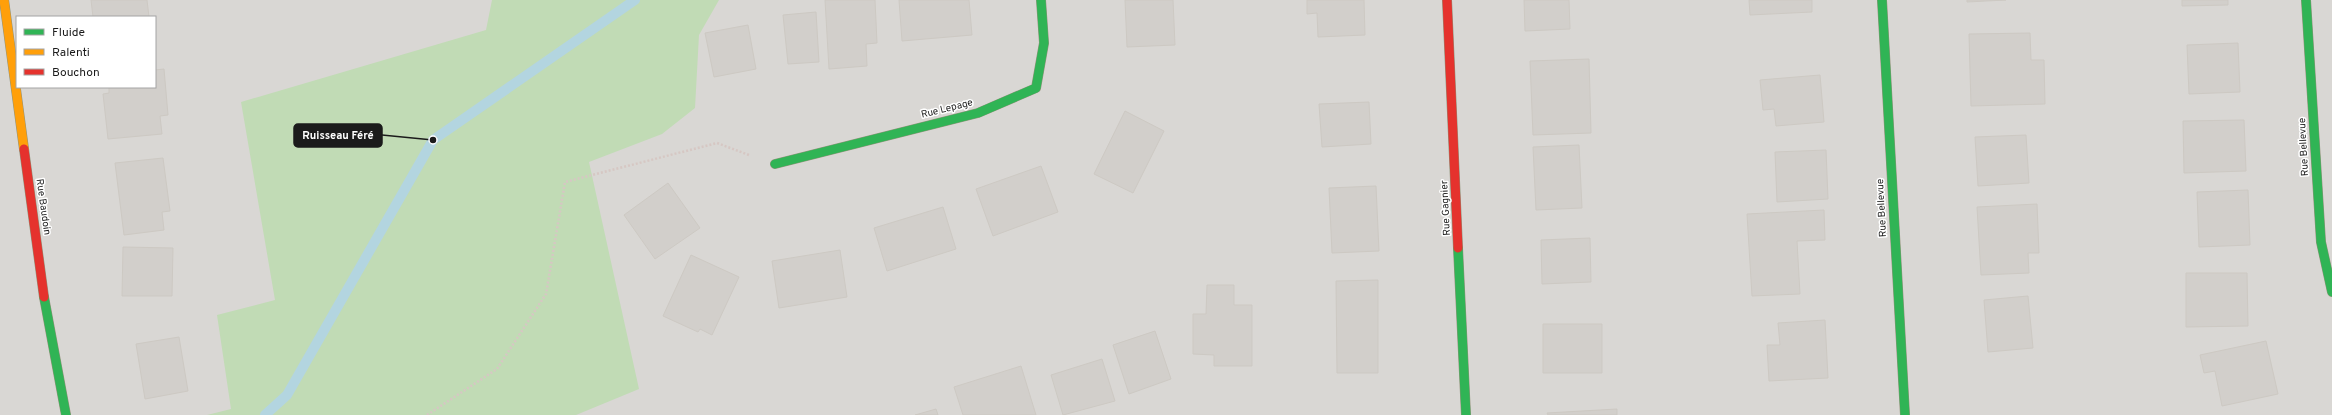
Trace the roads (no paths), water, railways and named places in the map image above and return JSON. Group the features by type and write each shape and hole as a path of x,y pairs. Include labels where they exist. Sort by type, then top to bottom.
{"street":[{"name":"Rue Baudoin","path":"4,0 43,291 66,415"},
{"name":"Rue Lepage","path":"775,164 978,113 1036,88 1044,43 1041,0"},
{"name":"Rue Gagnier","path":"1447,0 1466,415"},
{"name":"Rue Bellevue","path":"1882,0 1905,415"},
{"name":"Rue Bellevue","path":"2306,0 2321,242 2332,292"}],"waterway":[{"path":"265,415 287,395 433,140 635,0"}],"place":[{"name":"Ruisseau Féré","path":"433,140"}]}
